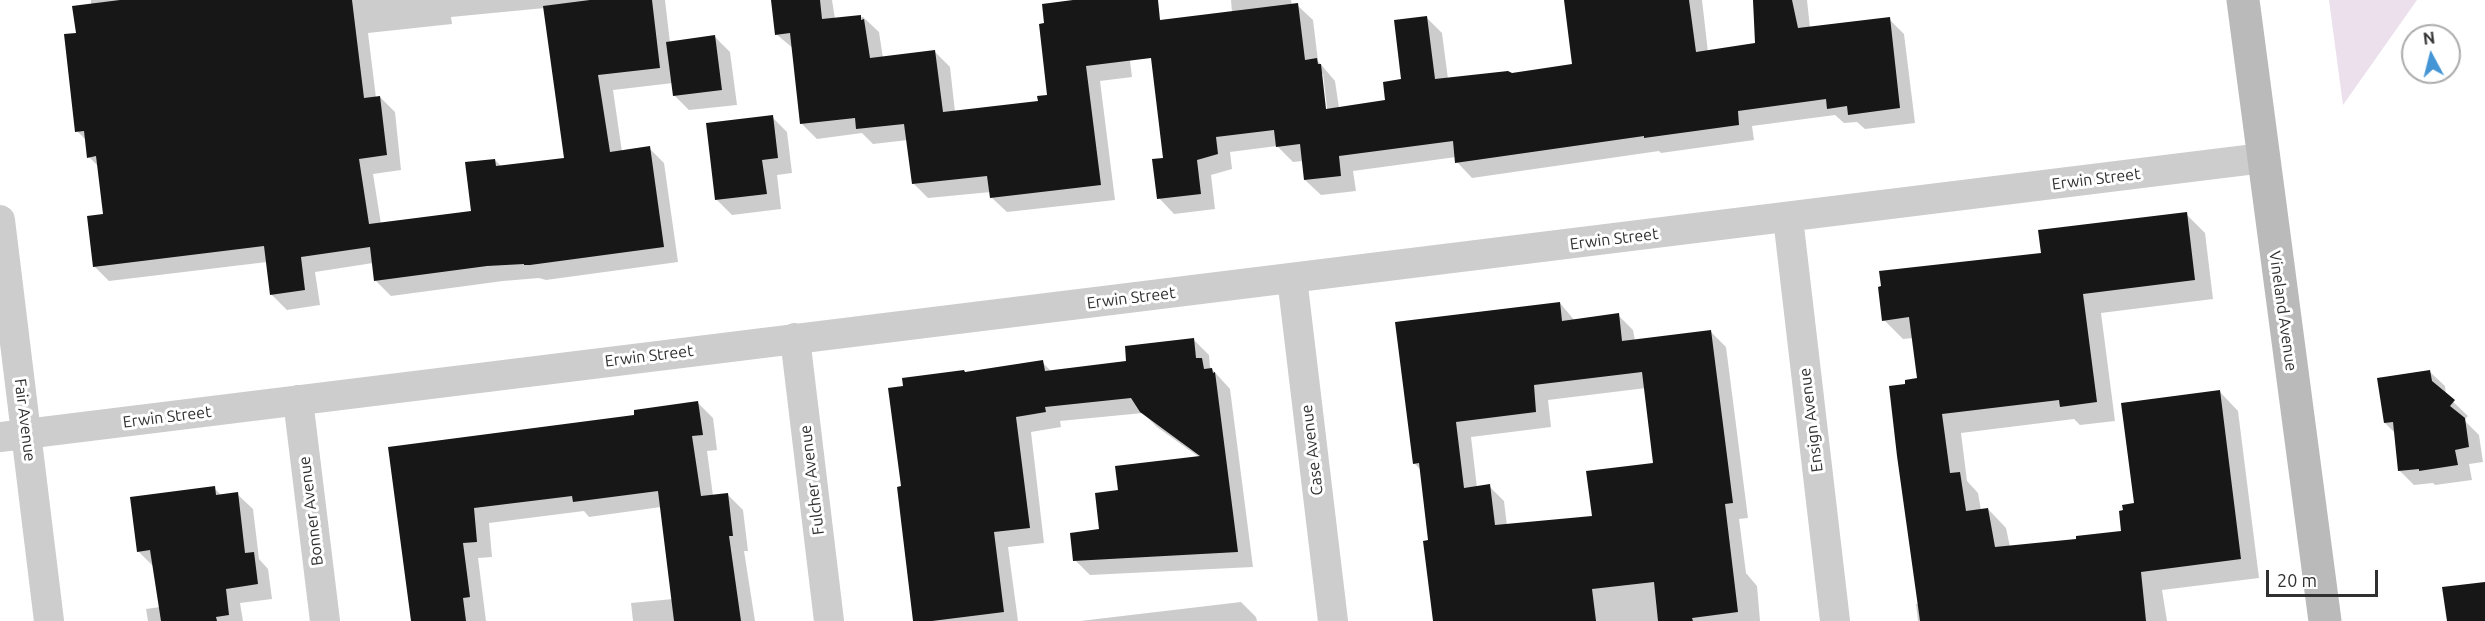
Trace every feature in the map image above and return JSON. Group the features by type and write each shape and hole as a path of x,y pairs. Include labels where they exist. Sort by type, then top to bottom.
{"main road":[{"name":"Vineland Avenue","path":"2243,0 2325,621"}],"street":[{"name":"Erwin Street","path":"13,436 2263,158"},
{"name":"Ensign Avenue","path":"1788,218 1835,621"},
{"name":"Fair Avenue","path":"0,220 13,436 49,621"},
{"name":"Case Avenue","path":"1292,278 1333,621"},
{"name":"Fulcher Avenue","path":"795,338 829,621"},
{"name":"Bonner Avenue","path":"298,400 325,621"}],"shaded area":[{"path":"2329,0 2417,0 2343,105"}],"building":[{"path":"120,0 352,0 364,98 380,96 387,155 359,159 369,224 471,211 465,162 495,159 496,166 564,158 543,6 590,0 652,0 660,68 598,75 610,152 650,146 664,247 530,265 487,266 374,281 370,247 301,257 305,290 270,295 264,246 93,267 87,216 103,214 96,156 87,158 84,131 75,132 64,34 76,33 72,6"},
{"path":"771,0 820,0 822,19 861,15 861,20 864,19 870,58 935,50 943,112 1038,101 1037,96 1047,95 1039,24 1044,23 1042,4 1073,0 1158,0 1160,20 1298,3 1305,60 1317,58 1318,64 1321,64 1326,109 1385,100 1383,82 1401,79 1394,20 1427,16 1435,79 1508,71 1512,73 1572,64 1564,0 1689,0 1696,52 1755,43 1753,0 1792,0 1798,28 1890,17 1900,108 1848,115 1847,106 1827,109 1826,99 1738,111 1739,125 1455,163 1453,141 1339,156 1341,176 1304,180 1300,144 1276,147 1274,130 1216,137 1218,154 1197,160 1201,194 1157,199 1152,159 1163,158 1151,58 1086,66 1101,185 990,198 987,176 912,184 904,124 856,129 855,118 800,124 790,33 775,35"},
{"path":"715,35 722,90 673,96 666,42"},
{"path":"773,115 778,158 762,160 767,194 715,200 706,123"},
{"path":"2187,212 2195,280 2083,294 2097,402 2060,407 2059,400 1942,414 1950,473 1960,472 1966,511 1988,508 1995,547 2076,539 2076,536 2121,531 2119,511 2123,510 2122,505 2134,503 2121,403 2220,390 2241,559 2141,572 2146,621 1920,621 1889,386 1905,384 1905,380 1917,378 1909,317 1882,321 1878,287 1881,286 1879,271 2041,253 2038,230"},
{"path":"1560,302 1562,321 1619,313 1622,341 1711,330 1733,503 1725,504 1738,612 1692,618 1693,621 1658,621 1654,582 1592,589 1596,621 1433,621 1423,541 1428,540 1419,463 1413,464 1395,322","holes":["1642,372 1653,463 1586,471 1592,516 1495,525 1490,484 1464,488 1456,422 1536,412 1534,385"]},
{"path":"1194,338 1196,358 1202,358 1204,369 1212,368 1213,373 1215,372 1238,552 1073,561 1070,533 1099,529 1095,493 1118,490 1115,466 1200,456 1140,412 1131,398 1045,407 1046,412 1016,417 1030,528 994,532 1004,612 932,621 913,621 897,487 901,486 888,388 903,386 902,378 964,370 965,372 1043,360 1045,371 1126,361 1125,346"},
{"path":"2430,370 2432,381 2455,400 2450,406 2465,418 2469,447 2455,450 2458,465 2419,471 2419,469 2398,471 2393,422 2384,423 2377,378"},
{"path":"698,401 703,435 692,436 701,496 728,493 733,536 729,536 741,621 674,621 658,491 573,502 572,496 474,508 477,542 463,543 470,597 463,598 466,621 411,621 388,447 634,415 634,410"},
{"path":"215,486 216,495 238,492 245,553 254,552 258,584 226,589 229,615 216,617 217,621 161,621 150,550 137,552 130,497"},
{"path":"2485,582 2485,621 2447,621 2442,587"}]}
